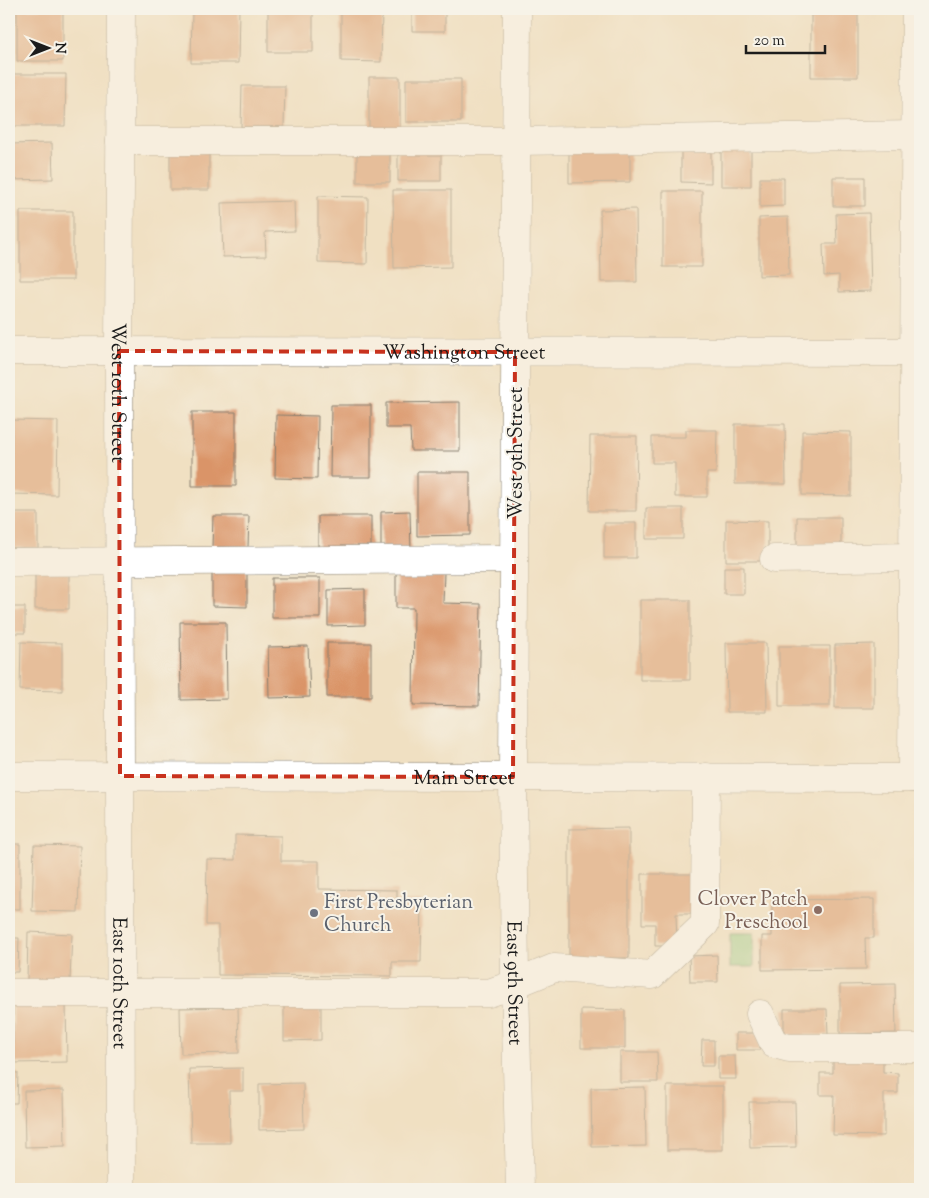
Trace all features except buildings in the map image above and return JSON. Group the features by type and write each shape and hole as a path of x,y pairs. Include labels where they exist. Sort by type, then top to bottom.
{"street":[{"name":"West 10th Street","path":"120,776 119,351 121,9"},
{"name":"West 9th Street","path":"513,777 517,9"},
{"path":"916,9 917,352 913,558 916,778"},
{"path":"120,141 516,141 915,136"},
{"name":"Washington Street","path":"9,351 917,352"},
{"path":"774,559 913,558"},
{"path":"9,562 514,559"},
{"name":"Main Street","path":"9,776 916,778"},
{"name":"East 10th Street","path":"120,776 121,1189"},
{"name":"East 9th Street","path":"513,777 515,984 520,1189"},
{"path":"9,993 489,993 554,968 652,975 705,924 706,777"},
{"path":"760,1014 774,1044 789,1048 920,1048"}],"highlighted area":[{"path":"119,351 515,352 513,777 120,776"}],"green space":[{"path":"730,933 754,933 754,967 730,967"}],"place":[{"name":"Clover Patch Preschool","path":"818,910"},
{"name":"First Presbyterian Church","path":"314,913"}]}
